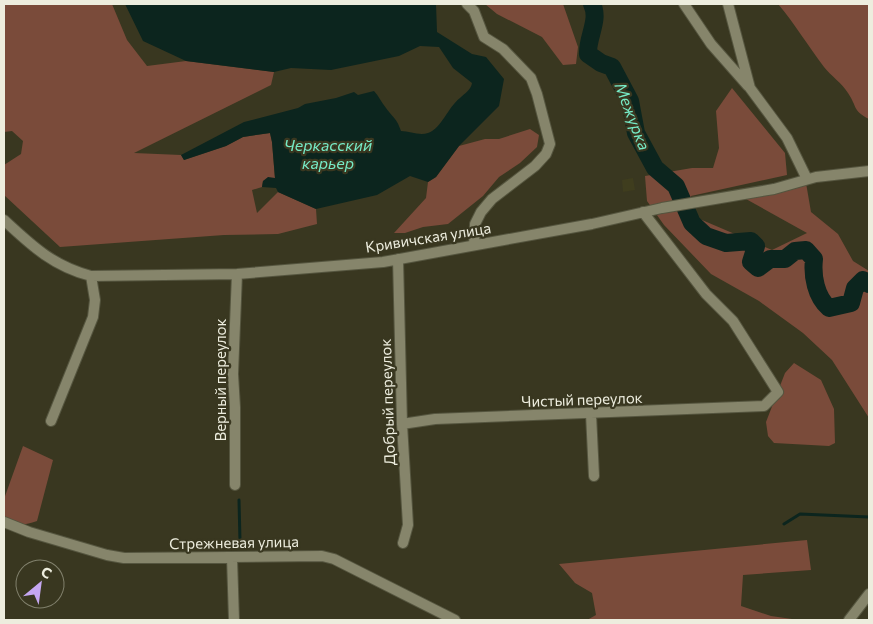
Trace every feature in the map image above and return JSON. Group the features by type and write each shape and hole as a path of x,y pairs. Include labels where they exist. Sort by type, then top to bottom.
{"street":[{"path":"467,4 474,11 484,37 503,49 531,78 550,144 546,154 535,166 492,199 481,212 474,224 474,245"},
{"path":"684,4 712,44 750,88 787,138 807,179"},
{"path":"728,4 750,88"},
{"name":"Кривичская улица","path":"4,220 33,248 46,257 68,268 91,276 237,274 398,259 592,224 662,208 774,189 816,177 869,171"},
{"name":"Чистый переулок","path":"402,424 435,419 764,406 778,392 733,321 706,294 643,212"},
{"name":"Добрый переулок","path":"398,259 402,424 408,525 403,543"},
{"name":"Верный переулок","path":"234,485 235,407 233,374 237,274"},
{"path":"51,421 92,317 95,300 91,276"},
{"path":"592,414 594,476"},
{"name":"Стрежневая улица","path":"5,525 117,557 232,558 322,556 334,559 455,620"},
{"path":"232,558 234,620"},
{"path":"849,620 869,594"},
{"path":"431,609 431,620"}],"shaded area":[{"path":"4,4 112,4 127,40 147,66 186,61 274,72 271,85 134,153 181,155 184,160 226,146 243,137 270,133 275,179 263,181 262,187 252,190 257,213 278,192 316,209 317,224 278,234 224,235 60,247 4,195 4,165 21,154 23,141 12,131 4,132"},
{"path":"485,4 563,4 578,47 576,64 563,65 542,37 497,14"},
{"path":"778,4 869,4 869,119 858,111 846,89 824,67"},
{"path":"732,88 785,153 787,175 691,196 695,217 772,250 807,233 746,199 806,183 811,212 838,234 853,261 869,271 869,418 832,360 803,333 759,301 711,274 664,225 647,201 645,176 692,168 713,168 719,148 716,111"},
{"path":"530,129 539,135 537,147 520,163 499,177 483,196 448,224 423,227 405,233 394,233 426,198 428,182 436,177 459,146 485,139 499,139"},
{"path":"633,178 635,190 623,192 622,180"},
{"path":"794,363 821,380 834,409 835,443 829,446 774,443 768,436 766,422 785,373"},
{"path":"23,446 53,460 37,521 27,524 13,523 4,518 4,499"},
{"path":"807,540 811,570 743,575 741,606 771,616 799,620 587,620 596,615 592,593 575,583 559,564"}],"water":[{"name":"Черкасский карьер","path":"125,4 436,4 437,32 472,54 486,57 504,79 499,106 459,146 436,177 428,182 410,176 377,195 316,209 278,192 276,188 262,187 263,181 268,177 275,178 270,133 243,137 226,146 184,160 181,155 244,122 354,92 358,95 374,91 396,120 401,131 421,134 428,133 437,127 456,102 469,90 472,83 453,68 439,47 420,46 399,56 331,70 291,68 274,72 186,61 143,41"}],"waterway":[{"name":"Межурка","path":"592,4 595,16 588,54 601,63 612,67 630,101 636,133 655,168 676,186 692,223 706,236 726,243 751,241 756,246 751,262 758,268 770,259 785,259 795,251 806,250 814,259 814,279 818,292 829,308 851,303 855,288 863,280 869,284"},
{"path":"239,500 240,541"},
{"path":"784,524 800,514 869,517"}]}
